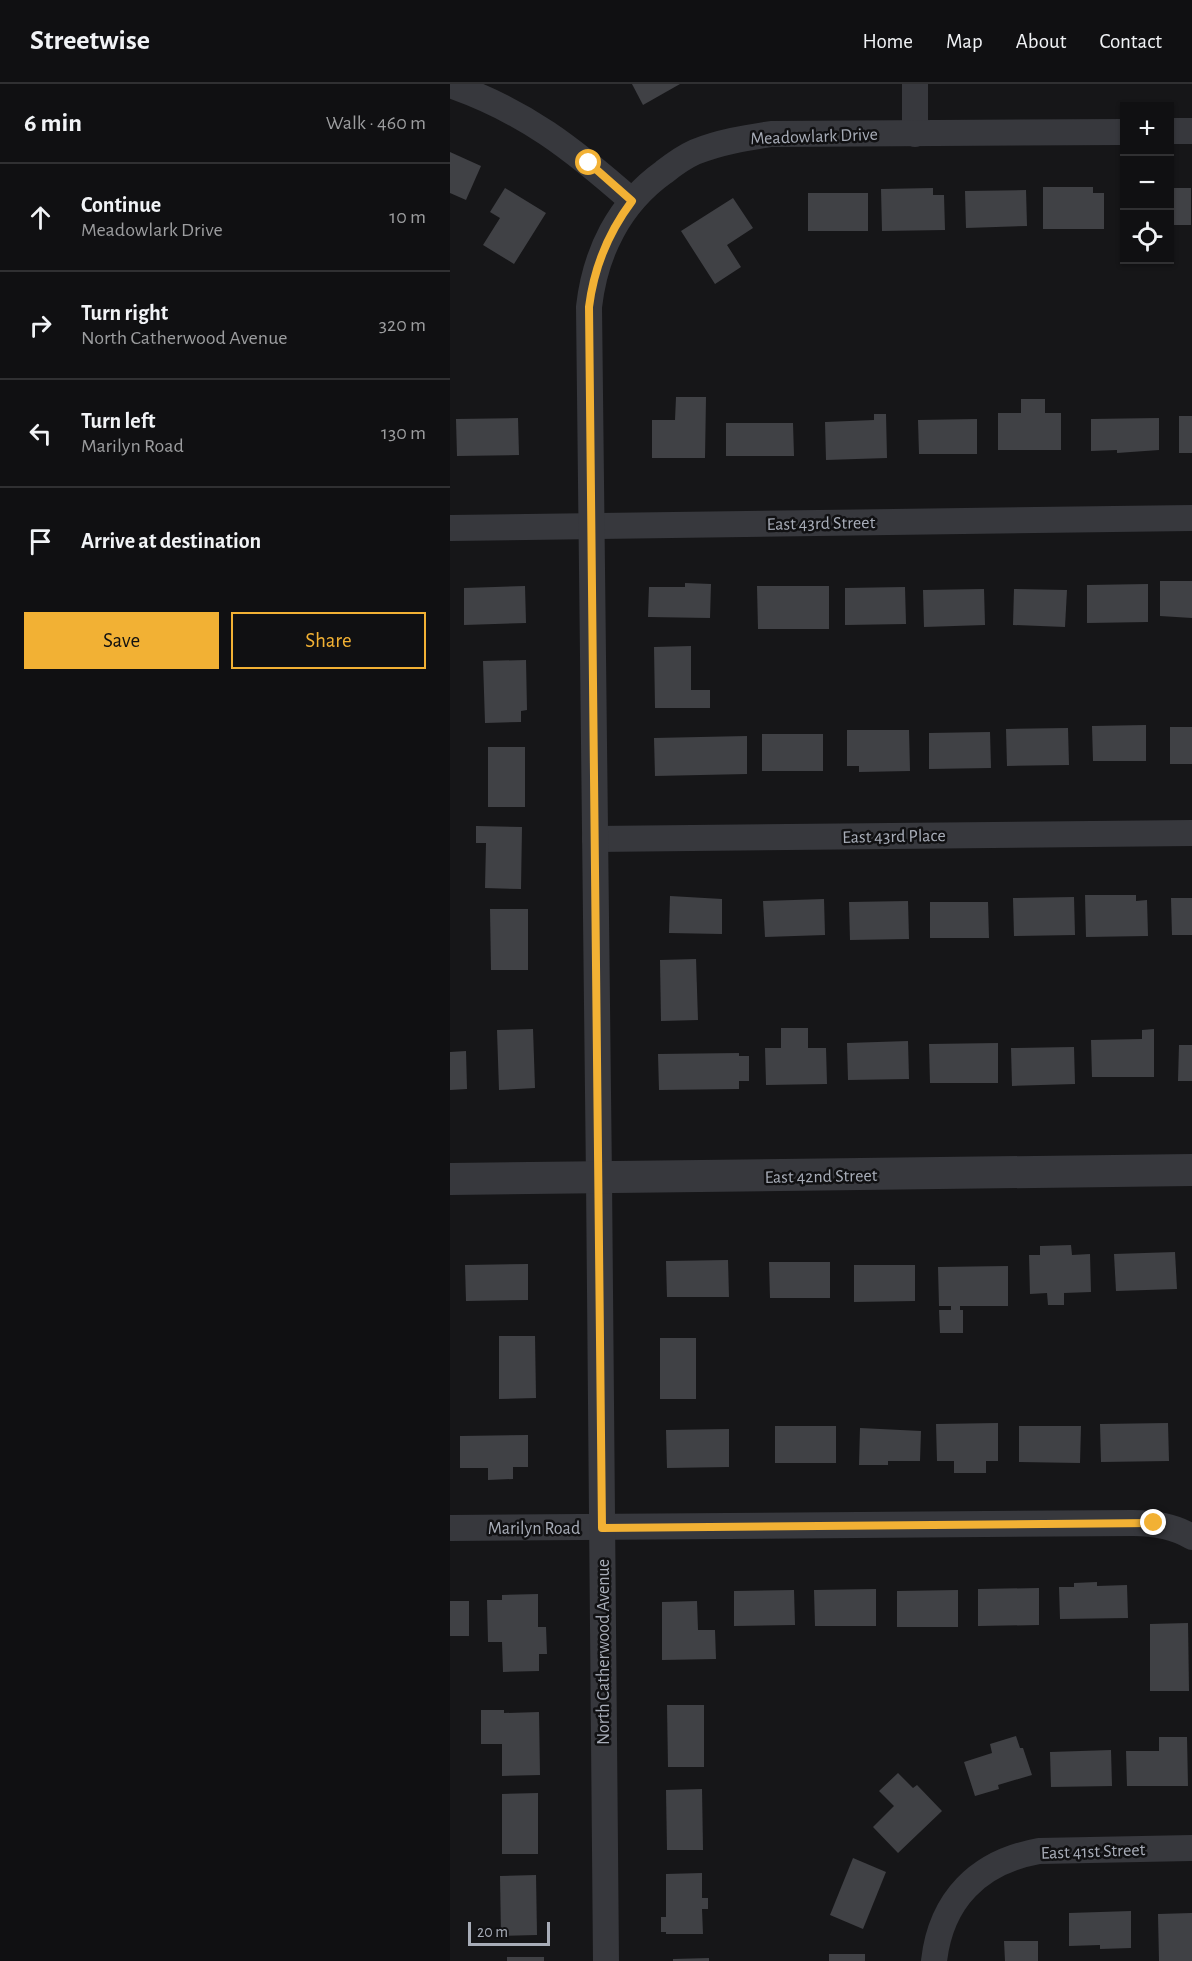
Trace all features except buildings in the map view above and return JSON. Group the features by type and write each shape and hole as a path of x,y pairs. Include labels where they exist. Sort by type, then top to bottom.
{"street":[{"path":"915,84 915,134"},
{"path":"450,85 478,94 525,118 569,147 632,201"},
{"path":"1174,131 1192,131"},
{"name":"Meadowlark Drive","path":"632,201 651,183 694,152 732,140 771,134 1120,132"},
{"name":"North Catherwood Avenue","path":"606,1961 591,295 605,246 617,221 632,201"},
{"name":"East 43rd Street","path":"450,528 1192,518"},
{"name":"East 43rd Place","path":"595,839 1192,833"},
{"name":"East 42nd Street","path":"450,1179 599,1179 1192,1170"},
{"name":"Marilyn Road","path":"450,1528 1133,1522 1164,1525 1192,1537"},
{"name":"East 41st Street","path":"934,1961 939,1933 952,1906 978,1876 997,1863 1017,1855 1039,1851 1192,1848"}],"route":[{"path":"589,163 632,201 617,221 600,258 589,307 602,1528 1154,1523"}]}
